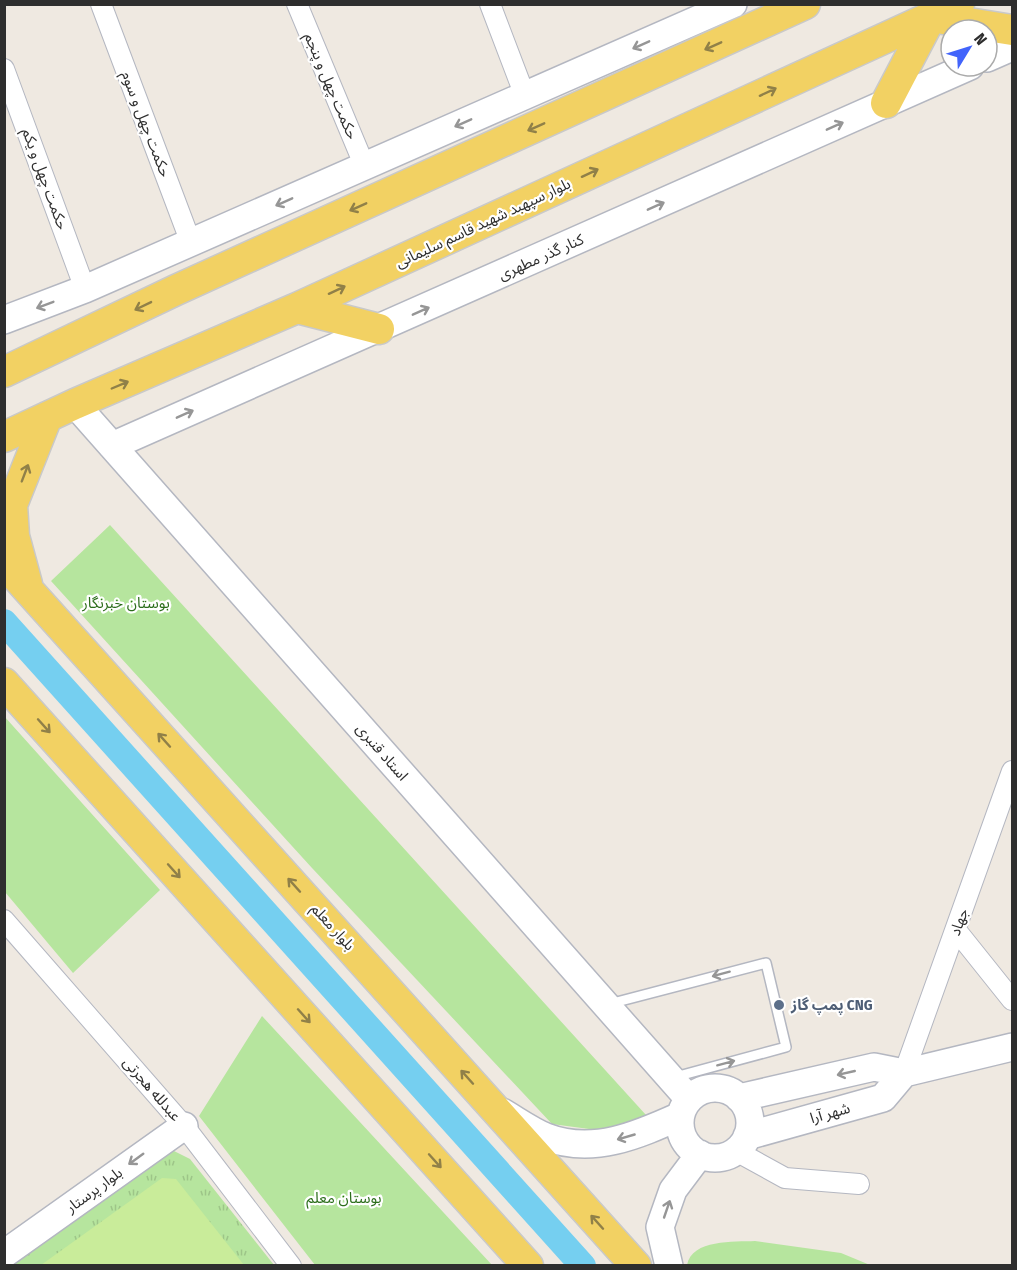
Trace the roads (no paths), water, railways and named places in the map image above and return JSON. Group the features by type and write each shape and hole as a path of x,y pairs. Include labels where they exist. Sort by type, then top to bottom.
{"main road":[{"path":"9,368 805,4"},
{"name":"بلوار سپهبد شهید قاسم سلیمانی","path":"4,437 297,308 959,4"},
{"path":"886,103 931,17 1012,30"},
{"path":"297,308 379,329"},
{"path":"29,590 14,536 12,505 47,417"},
{"name":"بلوار معلم","path":"4,562 636,1266"},
{"path":"4,683 528,1266"}],"street":[{"name":"حکمت چهل و سوم","path":"101,4 191,243"},
{"name":"حکمت چهل و پنجم","path":"297,4 365,166"},
{"path":"490,4 525,96"},
{"path":"4,320 85,289 525,96 688,14 733,4"},
{"name":"حکمت چهل و یکم","path":"4,69 85,289"},
{"name":"کنار گذر مطهری","path":"112,446 943,78"},
{"path":"156,258 176,290"},
{"name":"استاد قنبری","path":"75,404 670,1078 684,1108"},
{"name":"جهاد","path":"904,1073 1012,771"},
{"name":"عبدلله هجرتی","path":"4,920 184,1126 291,1266"},
{"path":"956,930 1012,1000"},
{"path":"739,1098 874,1067 904,1073 1012,1047"},
{"name":"شهر آرا","path":"700,1154 718,1158 741,1143 883,1098 904,1073"},
{"path":"496,1109 546,1137 573,1144 600,1144 645,1132 684,1108 697,1092 719,1088 739,1098 749,1116 741,1143 785,1178 859,1184"},
{"path":"669,1266 660,1227 673,1190 700,1154 684,1139 680,1128 684,1108"},
{"name":"بلوار پرستار","path":"4,1254 184,1126"}],"lane":[{"path":"605,1005 766,963 786,1047 670,1078"}],"waterway":[{"path":"4,622 583,1266"}],"place":[{"name":"پمپ گاز CNG","path":"779,1005"}],"park label":[{"name":"بوستان خبرنگار","path":"126,603"},
{"name":"بوستان معلم","path":"344,1198"}]}
